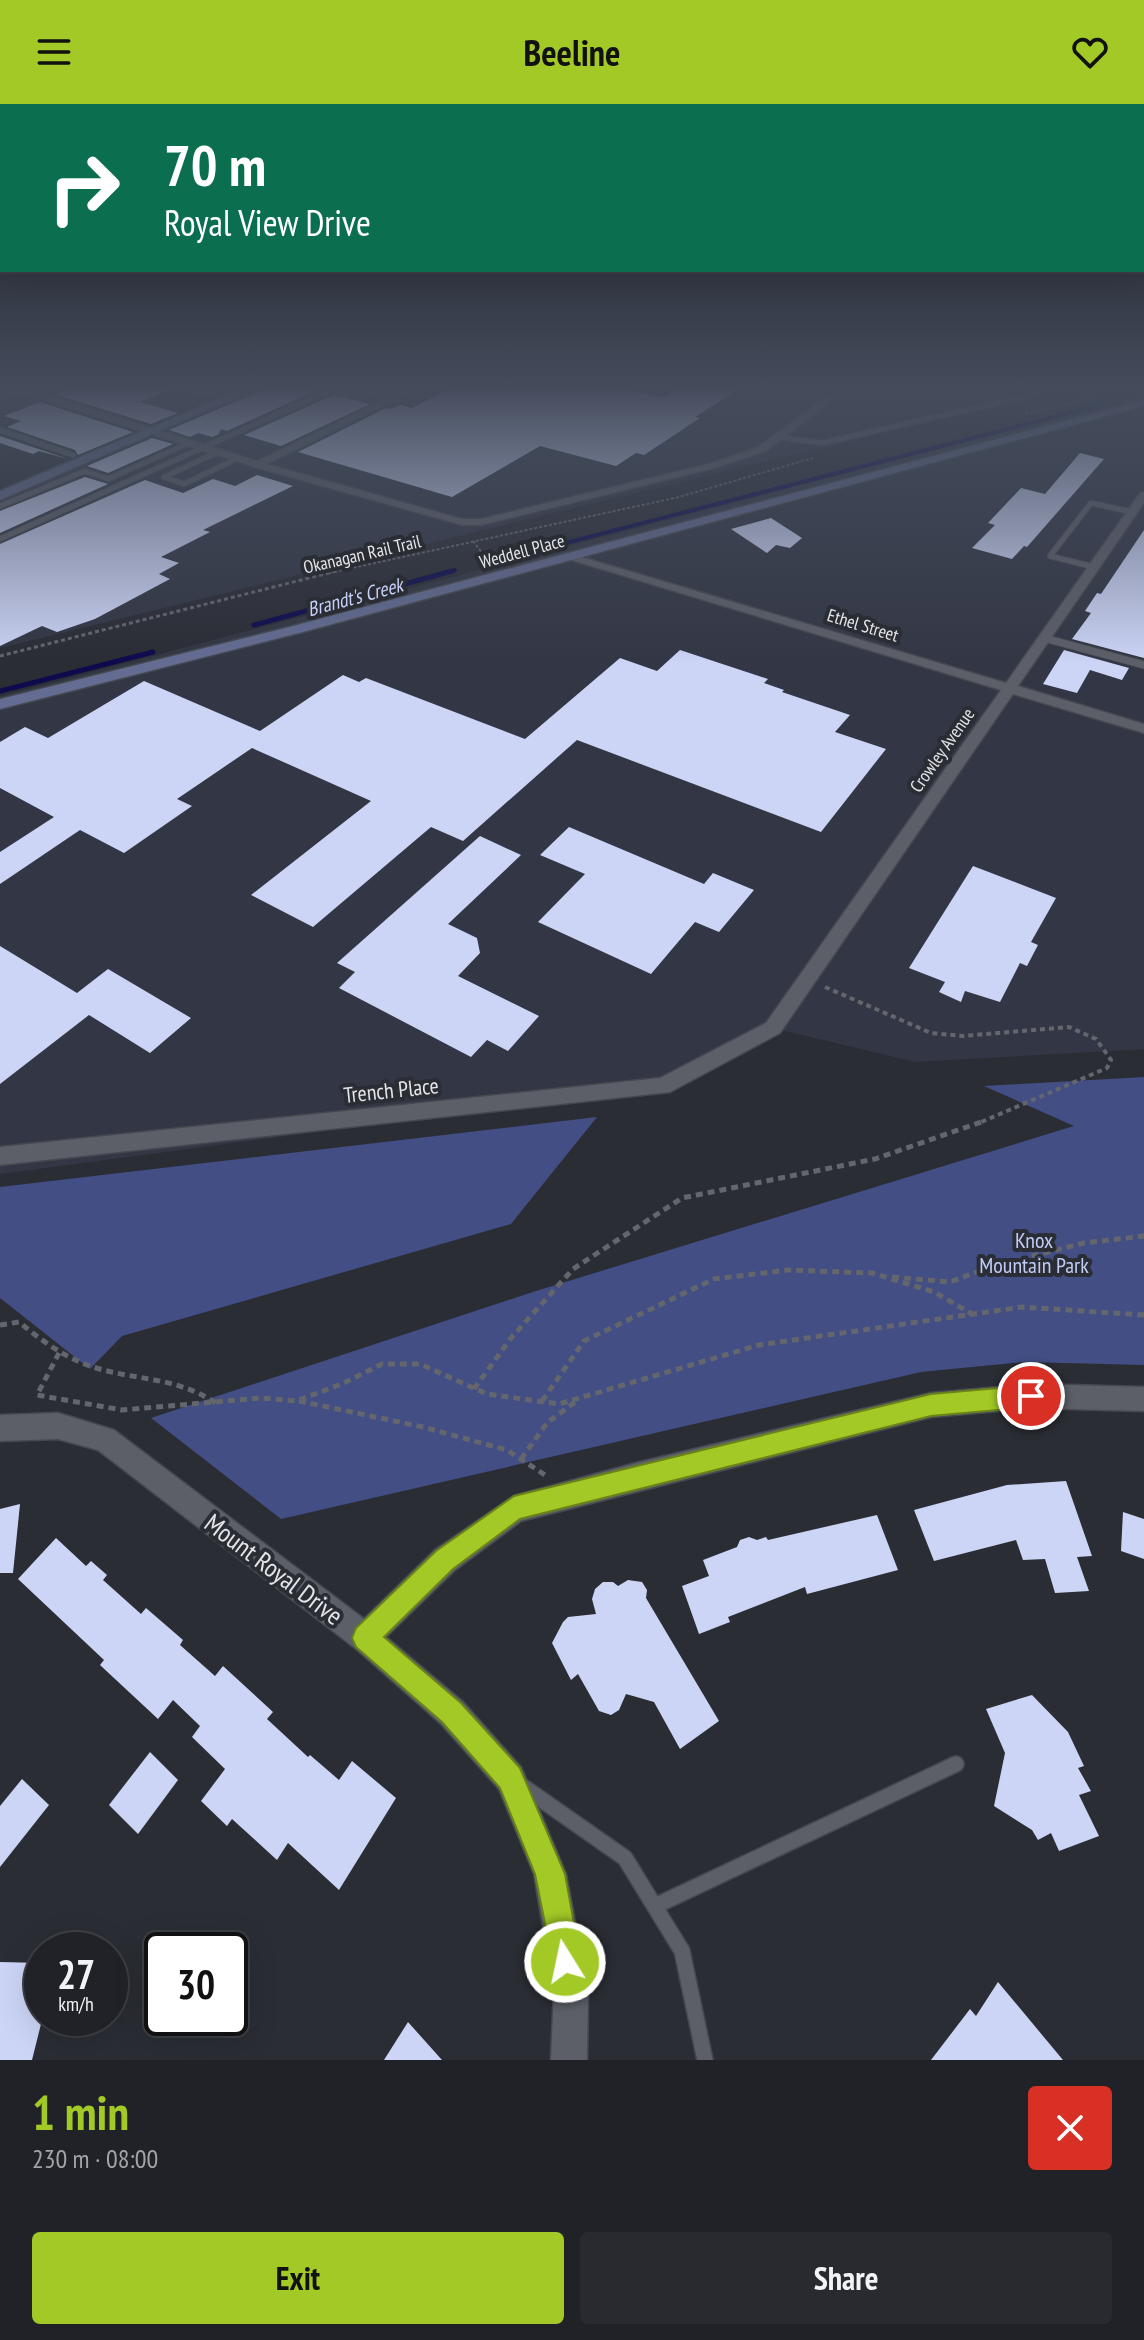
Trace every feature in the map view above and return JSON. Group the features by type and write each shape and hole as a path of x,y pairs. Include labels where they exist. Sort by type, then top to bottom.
{"street":[{"path":"0,496 29,481"},
{"path":"316,481 462,522 481,522 648,481"},
{"name":"Weddell Place","path":"0,704 855,481"},
{"name":"Crowley Avenue","path":"773,1028 1144,495"},
{"name":"Ethel Street","path":"572,556 1144,729"},
{"name":"Trench Place","path":"0,1156 663,1086 773,1028"},
{"path":"365,1638 445,1560 514,1509 931,1405 1031,1396 1144,1399"},
{"name":"Mount Royal Drive","path":"0,1428 58,1426 105,1439 365,1638 452,1713 510,1778 550,1874 571,1991 569,2060"}],"lane":[{"path":"0,506 60,481"},
{"path":"0,539 128,481"},
{"path":"1094,567 1050,556 1091,503 1132,512"},
{"path":"1044,638 1144,665"},
{"path":"655,1906 956,1764"},
{"path":"510,1778 625,1858 682,1951 705,2060"}],"path":[{"name":"Okanagan Rail Trail","path":"0,656 384,559 679,497 733,481"},
{"path":"462,522 473,542 499,575"},
{"path":"474,1389 511,1338 573,1269 682,1198 875,1159 1006,1113 1107,1068 1111,1060 1096,1039 1069,1027 963,1036 931,1033 807,979"},
{"path":"542,1401 584,1341 714,1279 788,1270 950,1282 993,1266 1084,1243 1144,1236"},
{"path":"882,1275 934,1292 972,1314"},
{"path":"296,1401 344,1383 382,1364 420,1364 487,1394 559,1404 759,1345 1022,1307 1144,1315"},
{"path":"0,1325 19,1322 59,1353 102,1370 193,1386 218,1404"},
{"path":"59,1353 37,1395 122,1410 261,1398 296,1401 423,1427 507,1450 572,1493"},
{"path":"521,1459 547,1423 581,1397"}],"shaded area":[{"path":"18,481 684,481 0,648 0,489"},
{"path":"816,481 1144,481 1144,1049 915,1062 773,1028 663,1086 0,1174 0,696"}],"green space":[{"name":"Knox Mountain Park","path":"1144,1077 1144,1365 1024,1362 921,1372 281,1519 151,1418 536,1291 1074,1126 984,1086"},
{"path":"597,1117 511,1224 122,1336 90,1369 0,1298 0,1187"}],"building":[{"path":"74,481 108,484 0,533 0,511"},
{"path":"142,481 183,493 208,481 235,486 244,481 278,481 293,486 203,530 210,532 161,557 179,563 159,574 170,579 95,619 57,632 42,626 0,646 0,544"},
{"path":"398,481 479,481 452,497"},
{"path":"1056,481 1085,481 1027,547 1024,546 1012,559 972,548 995,525 988,523 1021,488 1045,494"},
{"path":"771,518 802,538 790,548 776,545 767,553 731,529"},
{"path":"1144,530 1144,658 1072,639 1091,613 1085,611 1097,593 1101,594"},
{"path":"680,650 768,679 764,683 784,690 782,692 850,715 835,732 886,749 821,832 577,740 463,841 431,827 313,927 251,895 371,801 252,748 177,799 192,806 124,853 80,830 0,884 0,852 54,817 0,788 0,742 25,727 48,738 144,681 260,731 343,675 359,682 366,678 525,739 620,658 657,671"},
{"path":"1064,650 1129,668 1122,680 1090,670 1077,693 1043,684"},
{"path":"569,827 704,884 713,873 754,890 719,932 695,922 651,974 538,922 585,874 540,855"},
{"path":"480,836 521,855 448,924 477,938 480,953 458,976 539,1016 508,1051 487,1040 471,1057 339,988 355,972 337,963"},
{"path":"973,866 1056,898 1031,942 1038,945 1027,966 1020,963 1000,1002 965,991 961,1002 939,992 945,982 909,968"},
{"path":"0,946 77,993 108,969 191,1018 150,1053 89,1015 0,1084"},
{"path":"1066,1481 1092,1556 1077,1557 1089,1591 1055,1593 1045,1559 1023,1560 1016,1540 934,1561 914,1510 1007,1485"},
{"path":"20,1504 13,1573 0,1573 0,1509"},
{"path":"1123,1512 1144,1519 1144,1559 1121,1551"},
{"path":"877,1515 898,1570 807,1594 805,1587 728,1617 730,1622 699,1634 682,1586 709,1576 703,1560 737,1547 740,1540 749,1537 757,1540 766,1537 768,1540"},
{"path":"56,1538 86,1566 91,1561 107,1575 103,1580 141,1614 146,1608 183,1640 180,1645 215,1676 223,1666 273,1712 267,1719 308,1757 310,1755 339,1780 352,1761 396,1798 339,1890 288,1843 277,1860 232,1819 227,1826 201,1801 225,1769 192,1737 200,1726 173,1700 158,1719 100,1665 104,1660 18,1579"},
{"path":"628,1580 642,1582 647,1590 646,1598 719,1721 680,1749 654,1702 626,1694 619,1710 611,1715 599,1711 578,1674 571,1680 552,1643 568,1617 596,1614 592,1599 595,1589 603,1582 613,1582 618,1586"},
{"path":"1032,1695 1068,1732 1084,1766 1078,1768 1091,1791 1079,1795 1099,1836 1059,1851 1051,1833 1038,1840 1032,1830 994,1806 1005,1753 986,1709"},
{"path":"150,1752 178,1780 138,1834 109,1805"},
{"path":"22,1779 49,1805 0,1867 0,1806"},
{"path":"0,1962 24,1963 24,2036 38,2036 32,2060 0,2060"},
{"path":"998,1982 1063,2060 931,2060 970,2009 976,2016"},
{"path":"408,2022 442,2060 384,2060"}],"waterway":[{"name":"Brandt's Creek","path":"519,555 805,481"},
{"name":"Brandt's Creek","path":"444,573 455,570"},
{"name":"Brandt's Creek","path":"254,625 452,571"},
{"name":"Brandt's Creek","path":"0,691 153,652"}],"route":[{"path":"565,1962 550,1874 510,1778 452,1713 365,1638 445,1560 514,1509 640,1475 931,1405 1031,1396"}]}
